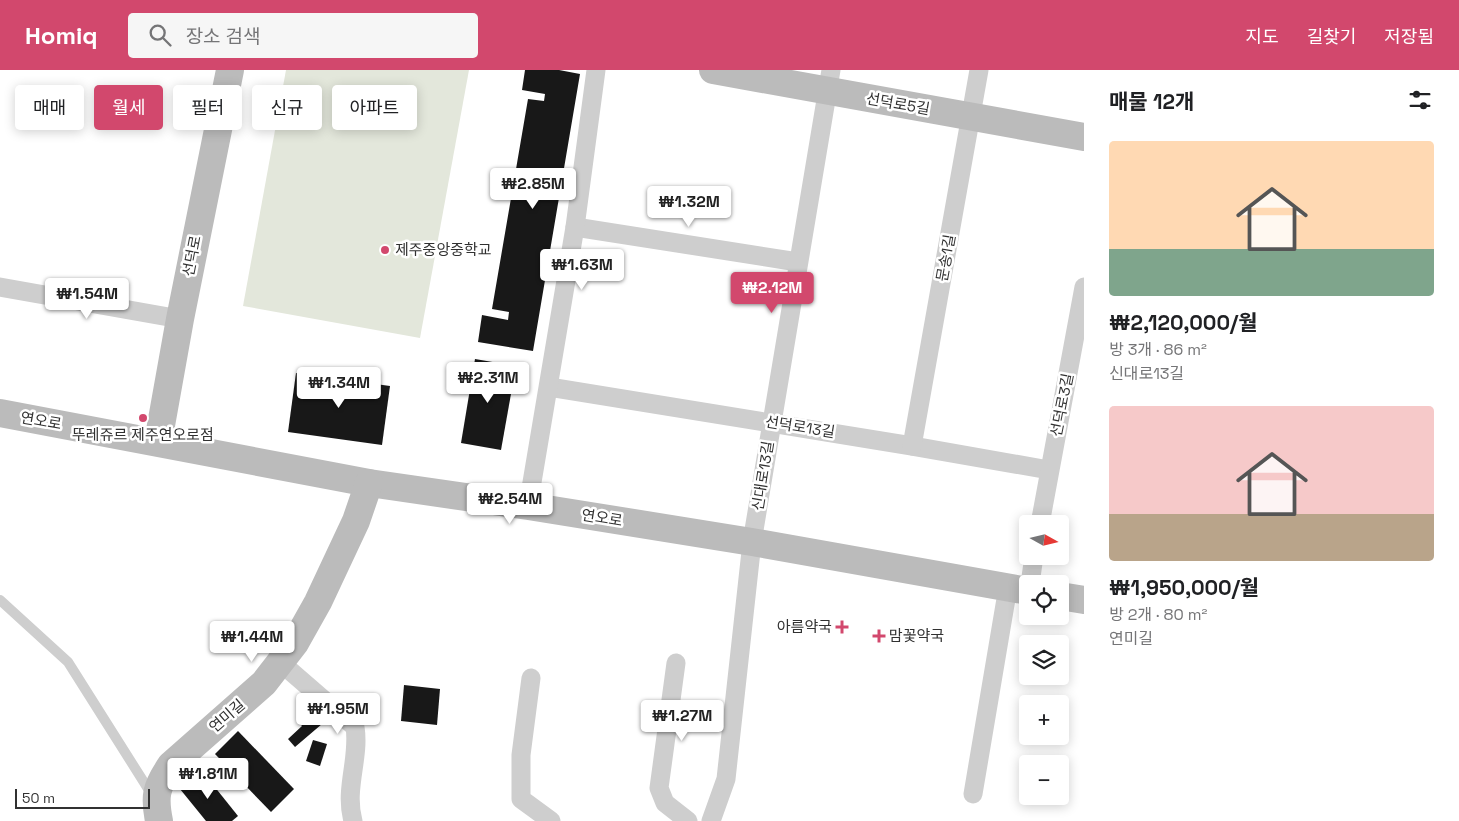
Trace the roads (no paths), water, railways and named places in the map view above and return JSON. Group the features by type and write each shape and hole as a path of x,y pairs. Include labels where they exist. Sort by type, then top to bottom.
{"street":[{"name":"선덕로","path":"158,442 180,319 230,70"},
{"path":"528,506 575,227 596,70"},
{"name":"선덕로5길","path":"713,70 829,80 971,117 1084,138"},
{"name":"문송1길","path":"912,446 979,70"},
{"name":"신대로13길","path":"711,821 726,779 752,542 829,80"},
{"path":"575,227 798,262"},
{"path":"0,287 180,319"},
{"name":"선덕로3길","path":"1042,515 1084,287"},
{"name":"선덕로13길","path":"549,387 771,422 1049,470"},
{"name":"연오로","path":"0,413 369,483 528,506 1019,586"},
{"name":"연미길","path":"157,811 160,781 171,766 264,683 295,643 318,602 356,521 369,483"},
{"path":"1069,598 1084,600"},
{"path":"974,794 1019,600"},
{"path":"280,662 354,727 357,739 350,788 353,821"},
{"path":"676,663 659,788 665,803 688,821"},
{"path":"531,678 520,755 521,798 551,821"}],"lane":[{"path":"0,600 68,662 157,811"}],"place":[{"name":"제주중앙중학교","path":"385,250"},
{"name":"뚜레쥬르 제주연오로점","path":"143,418"},
{"name":"아름약국","path":"842,627"},
{"name":"맘꽃약국","path":"879,636"}]}
